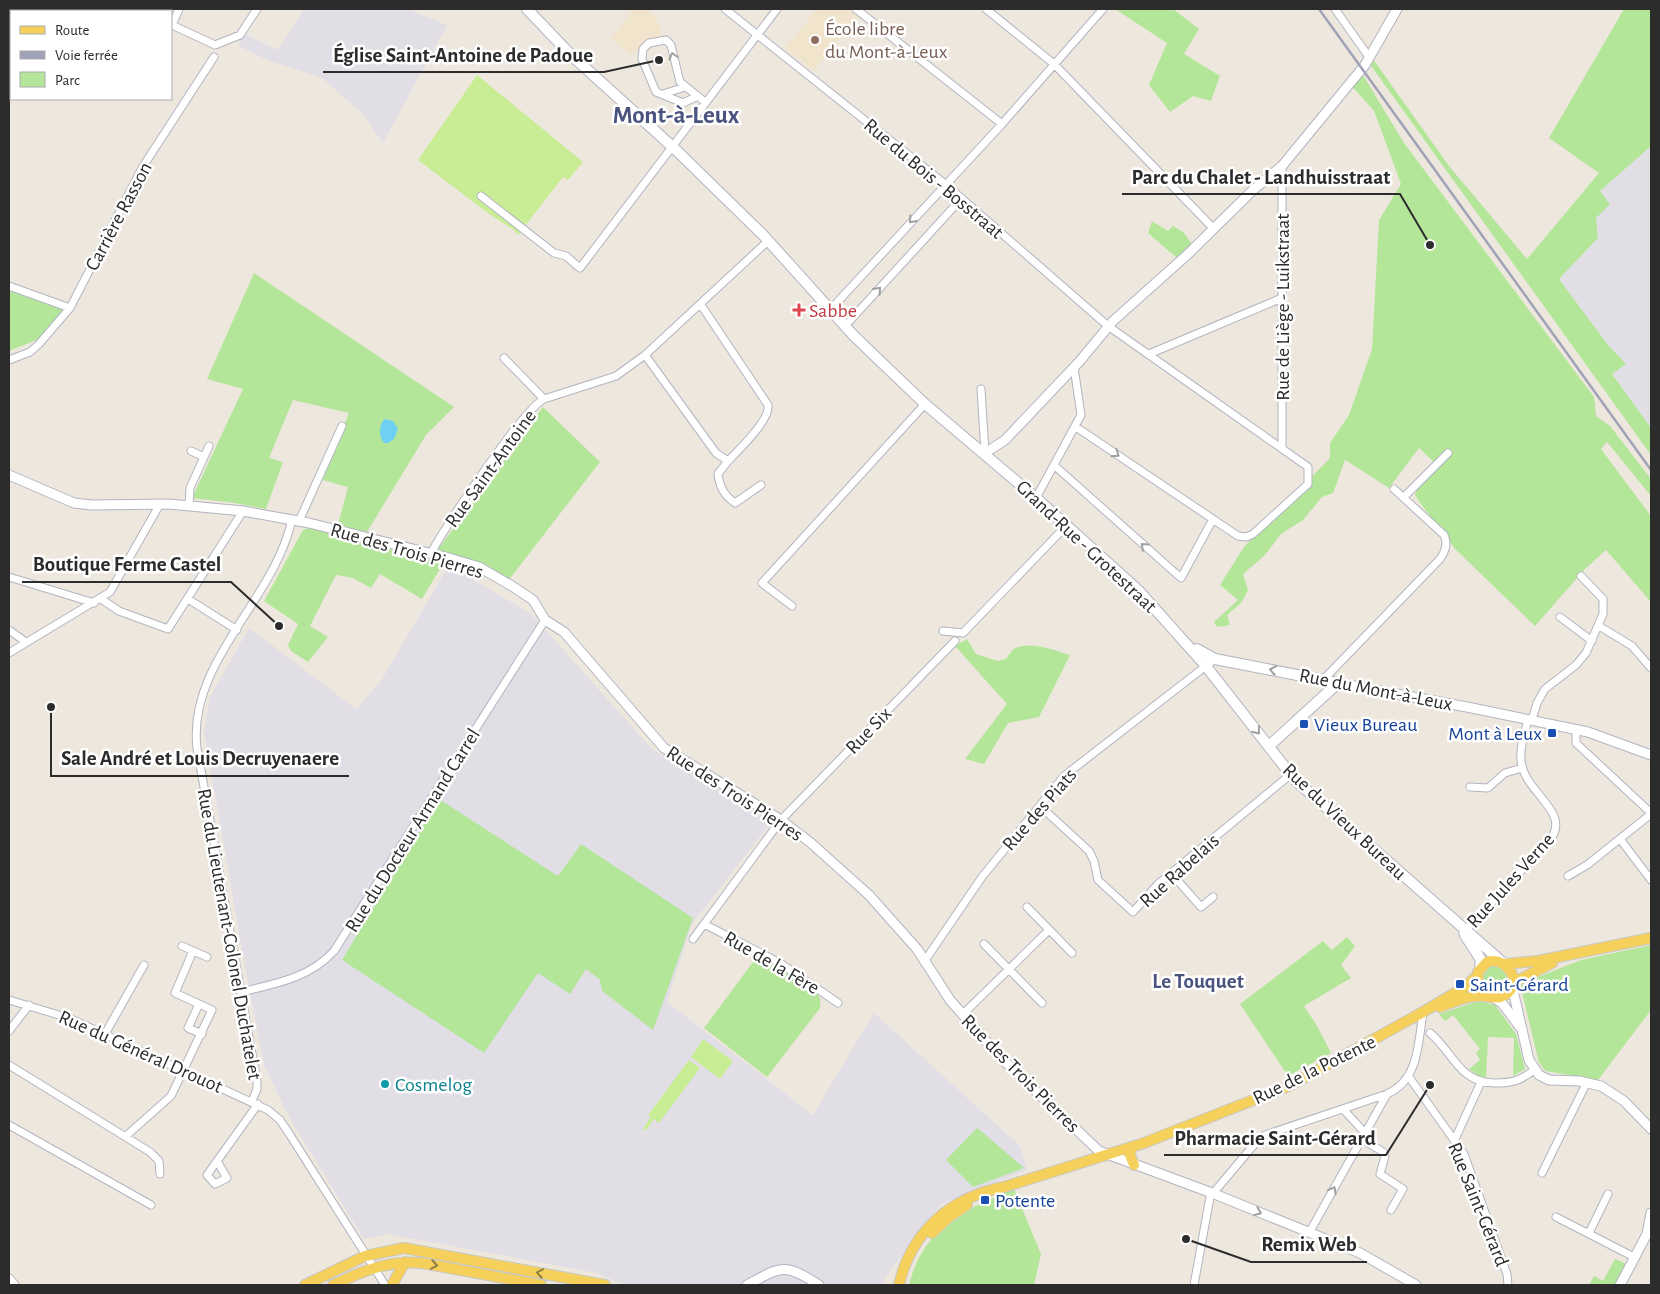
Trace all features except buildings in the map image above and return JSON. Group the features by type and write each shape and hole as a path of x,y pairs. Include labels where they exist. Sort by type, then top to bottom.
{"main road":[{"name":"Grand-Rue - Grotestraat","path":"527,9 570,54 672,147 768,241 846,326 925,404 985,453 1132,584 1186,642"},
{"name":"Rue du Mont-à-Leux","path":"1186,642 1203,654 1215,658 1338,683"},
{"name":"Rue du Vieux Bureau","path":"1186,642 1206,665 1290,775 1464,932 1504,963"},
{"path":"1269,746 1338,683"},
{"name":"Rue du Vieux Bureau","path":"1464,932 1479,956 1481,962 1478,973"},
{"path":"1564,957 1512,984 1503,996 1490,997 1480,990 1478,973 1490,961 1524,964 1651,938"},
{"path":"1504,963 1512,973 1512,984"},
{"name":"Rue de la Potente","path":"900,1285 910,1253 938,1216 966,1198 1131,1147 1289,1086 1465,987 1478,973"},
{"name":"Rue de la Potente","path":"1423,1012 1473,997 1490,997"},
{"path":"1131,1147 1130,1155 1134,1165"},
{"path":"305,1285 365,1256 382,1251 412,1249 606,1285"},
{"path":"392,1285 405,1262"},
{"path":"333,1285 374,1267 405,1262 422,1263 541,1285"}],"street":[{"path":"179,9 172,25 215,45 240,35 257,9"},
{"name":"Rue du Bois - Bosstraat","path":"725,9 962,198 1108,326 1308,467 1308,484 1253,534 1246,537 1238,536 1213,519"},
{"path":"480,196 554,253 566,256 580,268 777,9"},
{"path":"856,9 1002,124"},
{"path":"986,9 1054,64 1214,229"},
{"path":"831,309 1002,124 1104,9"},
{"path":"1335,9 1369,57"},
{"path":"981,389 985,453 1005,440 1074,368 1108,326 1214,229 1253,190 1282,166 1347,90 1397,9"},
{"path":"696,97 683,103 664,97 663,94 656,92 642,59 642,49 649,43 666,40 671,45 680,82 696,97 705,102"},
{"name":"Carrière Rasson","path":"9,360 30,352 70,308 142,168 214,57"},
{"path":"663,94 685,87"},
{"name":"Rue de Liège - Luikstraat","path":"1282,166 1282,447"},
{"path":"846,326 962,198"},
{"name":"Rue Saint-Antoine","path":"431,553 509,438 535,405 544,399 616,376 645,355 768,241"},
{"path":"9,286 70,308"},
{"path":"1149,354 1282,298"},
{"path":"701,305 768,405 769,410 764,419 718,474 722,492 735,503 761,485"},
{"path":"645,355 716,453 728,461"},
{"path":"504,358 544,399"},
{"path":"1036,498 1081,415 1074,368"},
{"path":"792,606 762,583 925,404"},
{"name":"Rue du Lieutenant-Colonel Duchatelet","path":"255,1102 258,1084 198,748 196,726 202,694 282,552 295,520 342,426"},
{"path":"1055,466 1181,578 1213,519 1076,427"},
{"path":"189,505 190,488 209,446"},
{"path":"191,451 204,457"},
{"path":"1404,497 1448,453"},
{"name":"Rue des Trois Pierres","path":"9,475 74,503 92,505 189,505 243,511 295,520 431,553 473,565 502,579 533,600 545,620 564,632 664,748 781,820 811,843 869,895 917,949 950,1000 1029,1085 1106,1155 1212,1193 1365,1255 1416,1285"},
{"path":"1324,680 1440,559 1445,551 1446,542 1444,535 1394,489"},
{"path":"9,653 97,601 112,590 160,504"},
{"path":"9,577 97,601 168,629 243,511"},
{"path":"943,631 964,633 1067,525"},
{"path":"1470,787 1488,788 1505,773 1522,768 1521,756 1530,719 1537,703 1545,689 1581,660 1592,641 1599,626 1604,603 1600,594 1580,576"},
{"path":"188,598 237,630"},
{"path":"1560,617 1592,641"},
{"name":"Rue du Docteur Armand Carrel","path":"241,992 303,974 321,964 334,951 545,620"},
{"path":"1599,626 1632,646 1651,668"},
{"path":"9,630 26,642"},
{"name":"Rue Six","path":"781,820 955,642"},
{"path":"1206,665 1215,658"},
{"name":"Rue des Piats","path":"924,962 968,896 1071,769 1206,665"},
{"name":"Rue du Mont-à-Leux","path":"1338,683 1530,719 1576,730 1651,755"},
{"path":"1568,876 1587,865 1651,814 1576,743 1576,730"},
{"name":"Rue Jules Verne","path":"1464,932 1550,840 1557,828 1556,817 1535,792 1522,768"},
{"name":"Rue Rabelais","path":"1040,806 1089,851 1098,880 1133,912 1145,897 1171,873 1290,775"},
{"name":"Rue de la Fère","path":"693,939 781,820"},
{"path":"1620,839 1651,880"},
{"path":"1171,873 1201,907 1213,897"},
{"path":"1027,907 1072,952"},
{"name":"Rue de la Fère","path":"704,924 794,972 838,1003"},
{"path":"963,1014 1049,930"},
{"path":"984,944 1042,1003"},
{"path":"182,946 207,957"},
{"path":"126,1136 166,1102 185,1070 212,1010 175,993 193,951"},
{"path":"105,1034 144,965"},
{"path":"1512,984 1523,1034 1534,1070 1549,1080 1587,1082 1601,1086 1615,1094 1651,1129"},
{"path":"1490,997 1508,1010 1523,1034"},
{"name":"Rue du Général Drouot","path":"9,1000 58,1013 255,1102 268,1110 283,1124 365,1256 386,1285"},
{"path":"199,1004 188,1028 202,1034"},
{"path":"9,1031 28,1005"},
{"path":"1194,1285 1208,1203 1212,1193 1261,1137 1387,1094 1402,1086 1409,1077 1415,1062 1423,1012"},
{"path":"1430,1033 1466,1074 1481,1082 1515,1082 1534,1070"},
{"path":"9,1065 126,1136 156,1158 160,1174"},
{"name":"Rue Saint-Gérard","path":"1409,1077 1464,1154 1507,1274 1508,1285"},
{"path":"1455,1140 1481,1082"},
{"path":"1542,1174 1587,1082"},
{"path":"1309,1233 1387,1094"},
{"path":"217,1161 255,1102"},
{"path":"1343,1109 1363,1136 1383,1152 1385,1156 1380,1174 1403,1189 1391,1210"},
{"path":"9,1125 151,1205"},
{"path":"1589,1233 1608,1194"},
{"path":"1620,1285 1648,1231 1651,1213"},
{"path":"1556,1217 1634,1256"},
{"path":"747,1285 772,1272 785,1269 798,1272 819,1285"},
{"path":"9,1279 14,1285"}],"shaded area":[{"path":"304,9 407,9 447,25 383,143 363,114 321,77 269,61 239,46 240,35 247,35 278,50"},
{"path":"634,9 647,9 657,18 662,36 641,46 631,56 611,38"},
{"name":"École libre du Mont-à-Leux","path":"817,9 848,9 858,16 814,71 785,48"},
{"path":"1651,146 1651,428 1612,373 1625,363 1608,345 1559,279 1598,238 1596,218 1600,191"},
{"path":"449,565 531,614 652,749 772,821 692,924 667,1002 813,1115 874,1013 1020,1146 1027,1170 941,1204 884,1279 883,1285 624,1285 597,1273 388,1234 364,1239 290,1119 264,1065 245,966 204,732 210,697 249,628 356,709 381,681"}],"green space":[{"path":"1115,9 1173,9 1199,29 1184,54 1220,76 1211,101 1193,96 1170,112 1149,85 1167,43"},
{"path":"1624,9 1651,9 1651,146 1600,191 1610,204 1596,218 1598,238 1559,279 1608,345 1626,364 1612,374 1651,428 1651,455 1369,63 1373,59 1449,166 1527,259 1599,173 1549,138"},
{"path":"477,75 583,162 568,180 563,177 518,235 514,230 492,216 418,160"},
{"path":"1363,75 1404,143 1594,397 1596,416 1610,426 1651,479 1651,496 1607,442 1601,449 1651,516 1651,602 1606,550 1586,568 1535,626 1455,549 1415,495 1417,488 1434,462 1419,448 1389,488 1345,460 1333,493 1322,497 1303,520 1281,534 1265,555 1243,574 1248,590 1242,602 1227,615 1230,625 1217,627 1214,622 1238,600 1220,585 1244,547 1330,458 1330,443 1349,415 1372,349 1379,220 1401,184 1374,111 1352,86"},
{"path":"1152,221 1168,231 1173,226 1183,232 1193,245 1178,259 1148,233"},
{"path":"254,273 454,407 426,435 367,532 338,525 348,487 323,480 349,413 293,400 269,458 283,462 266,509 192,498 243,389 207,379"},
{"path":"9,290 63,310 39,339 9,351"},
{"path":"543,407 600,462 508,581 436,552"},
{"path":"309,528 442,561 441,567 422,599 380,574 371,588 353,578 336,575 310,626 328,637 308,662 291,651 288,645 298,624 264,601 303,530"},
{"path":"967,639 976,654 998,661 1006,659 1013,650 1022,646 1043,647 1070,655 1039,717 1008,723 984,764 965,759 1007,704 955,646"},
{"path":"439,799 558,876 581,844 693,918 653,1030 602,991 600,980 586,969 570,994 538,973 484,1053 342,960"},
{"path":"1347,937 1355,946 1341,965 1351,978 1304,1006 1331,1053 1288,1076 1240,1004 1323,941 1332,950"},
{"path":"1651,945 1651,1010 1598,1080 1546,1071 1539,1063 1520,984 1581,960"},
{"path":"756,958 807,985 819,996 820,1000 820,1008 767,1077 704,1028"},
{"path":"1495,966 1504,970 1508,979 1504,988 1495,992 1486,988 1482,979 1486,970"},
{"path":"1478,1001 1495,1005 1516,1034 1525,1069 1513,1076 1514,1038 1488,1037 1486,1078 1480,1077 1469,1069 1480,1060 1476,1053 1480,1049 1453,1015 1445,1021 1439,1014"},
{"path":"703,1039 733,1061 720,1079 691,1057"},
{"path":"689,1060 700,1068 659,1123 654,1119 647,1129 642,1130 651,1117 648,1115"},
{"path":"977,1128 1024,1168 973,1187 946,1160"},
{"path":"1014,1189 1041,1254 1034,1285 909,1285 915,1265 935,1235 962,1214"},
{"path":"1615,1259 1626,1264 1615,1285 1589,1285 1594,1276 1603,1281"}],"water":[{"path":"385,419 393,421 398,429 394,439 388,443 384,443 380,434 381,424"}],"railway":[{"path":"1319,9 1651,470"}],"place":[{"name":"École libre du Mont-à-Leux","path":"815,40"},
{"name":"Église Saint-Antoine de Padoue","path":"659,60"},
{"name":"Parc du Chalet - Landhuisstraat","path":"1430,245"},
{"name":"Sabbe","path":"799,310"},
{"name":"Boutique Ferme Castel","path":"279,626"},
{"name":"Sale André et Louis Decruyenaere","path":"51,707"},
{"name":"Vieux Bureau","path":"1304,724"},
{"name":"Mont à Leux","path":"1552,733"},
{"name":"Saint-Gérard","path":"1460,984"},
{"name":"Cosmelog","path":"385,1084"},
{"name":"Pharmacie Saint-Gérard","path":"1430,1085"},
{"name":"Potente","path":"985,1200"},
{"name":"Remix Web","path":"1186,1239"}],"district":[{"name":"Mont-à-Leux","path":"676,114"},
{"name":"Le Touquet","path":"1198,981"}]}
